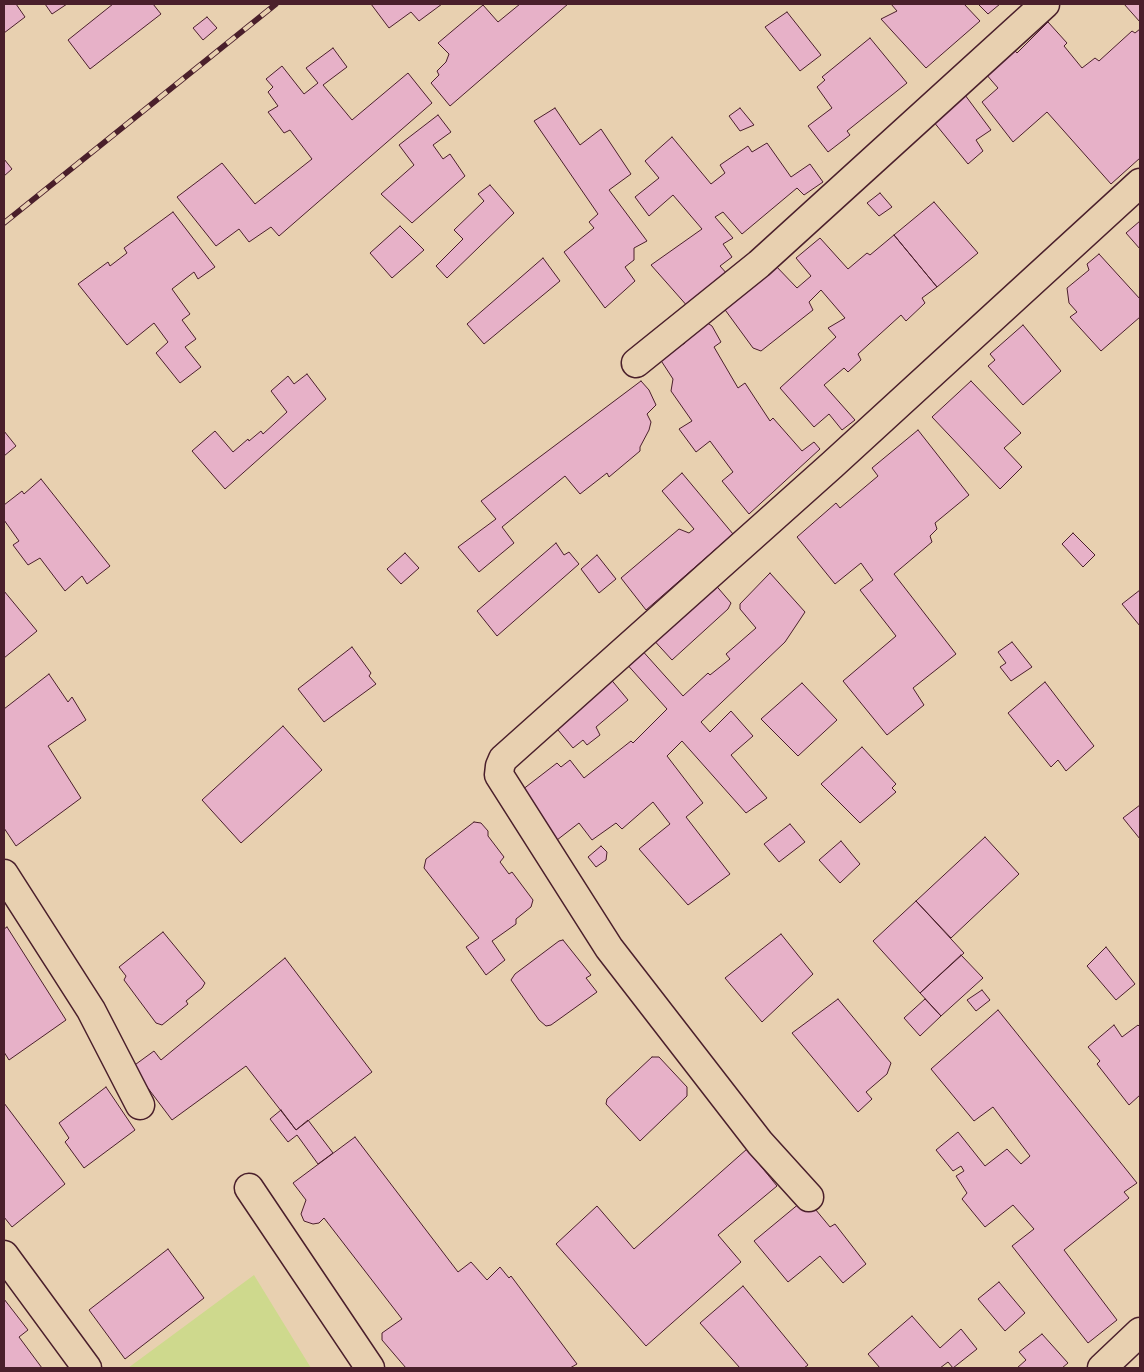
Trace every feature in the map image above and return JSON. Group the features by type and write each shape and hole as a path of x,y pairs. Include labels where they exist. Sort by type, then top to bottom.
{"street":[{"path":"636,363 758,264 1045,4"},
{"path":"809,1197 760,1143 609,948 499,775 500,766 503,759 832,466 1140,183"},
{"path":"5,877 92,1010 140,1105"},
{"path":"249,1188 370,1368"},
{"path":"4,1255 87,1368"},
{"path":"1102,1368 1140,1332"}],"green space":[{"path":"254,1275 311,1368 128,1368"}],"building":[{"path":"4,4 16,4 25,17 4,33"},
{"path":"45,4 67,4 52,14"},
{"path":"113,4 153,4 161,14 90,69 68,40"},
{"path":"371,4 442,4 419,21 411,12 389,28"},
{"path":"520,4 568,4 450,106 431,83 439,75 437,71 446,62 449,54 438,43 483,5 498,22"},
{"path":"891,4 964,4 980,21 926,68 881,19 897,11"},
{"path":"978,4 1000,4 988,14"},
{"path":"1124,4 1140,4 1140,22"},
{"path":"787,12 821,55 800,71 765,27"},
{"path":"207,17 217,28 203,40 193,28"},
{"path":"1048,22 1067,43 1064,46 1082,68 1095,58 1099,61 1132,31 1135,33 1140,29 1140,158 1111,184 1047,112 1013,142 982,102 998,88 979,66 1007,42 1017,53"},
{"path":"870,38 907,83 847,131 850,135 828,152 808,126 832,108 817,87 825,80 822,77"},
{"path":"333,48 347,67 323,85 352,120 408,73 432,103 279,236 271,227 249,242 239,229 216,246 177,197 222,163 255,204 312,159 290,130 284,133 268,112 278,106 268,92 273,87 266,79 282,66 304,94 318,83 306,68"},
{"path":"965,95 991,130 976,140 983,151 968,164 933,121"},
{"path":"555,108 580,145 601,129 631,174 609,190 647,241 634,248 634,260 625,267 635,281 605,308 564,252 594,228 589,222 598,214 534,121"},
{"path":"740,108 754,125 740,131 729,116"},
{"path":"438,115 451,132 433,145 443,159 450,154 465,176 412,223 381,194 414,165 399,145"},
{"path":"672,137 711,184 725,173 720,165 748,146 752,152 767,143 791,177 810,164 823,182 804,195 797,188 742,234 723,212 715,217 733,238 723,244 732,257 720,266 728,275 689,308 651,265 702,229 673,195 649,216 635,197 659,178 645,161"},
{"path":"4,159 12,169 4,176"},
{"path":"490,185 514,213 447,278 436,266 463,239 454,230 484,201 478,194"},
{"path":"880,193 892,207 879,216 867,203"},
{"path":"934,202 978,253 937,287 894,235"},
{"path":"173,212 215,267 198,279 194,272 172,289 190,314 182,320 196,339 185,347 201,367 180,383 156,353 168,342 154,323 127,345 78,284 108,262 110,266 127,253 124,248"},
{"path":"1140,221 1140,249 1126,233"},
{"path":"400,226 424,250 392,278 370,253"},
{"path":"894,235 937,287 922,298 925,303 906,321 901,315 858,354 861,360 848,372 844,368 824,385 855,420 842,430 829,414 814,427 780,388 836,337 828,328 845,318 821,290 809,302 813,310 761,351 753,348 723,307 774,264 797,288 811,276 796,258 820,238 848,269 867,253 870,255"},
{"path":"1099,254 1140,299 1140,317 1101,351 1070,317 1077,312 1069,303 1067,288 1089,270 1087,264"},
{"path":"543,258 560,281 484,344 467,324"},
{"path":"703,320 712,326 721,342 714,347 738,388 745,383 770,421 773,418 802,451 814,442 820,449 749,514 722,481 733,472 710,441 696,452 679,429 692,421 671,391 673,379 660,359 685,343 680,336"},
{"path":"1023,325 1061,371 1023,405 988,366 995,360 990,354"},
{"path":"307,374 326,399 225,489 192,451 215,431 233,452 261,431 263,434 287,412 271,391 288,376 294,384"},
{"path":"641,381 649,390 656,405 647,414 651,422 640,451 609,477 607,473 580,494 565,476 502,527 514,543 479,572 458,547 496,519 481,501"},
{"path":"971,381 1021,433 1004,448 1022,467 1000,489 932,417"},
{"path":"918,430 969,495 935,523 937,529 930,536 932,542 894,574 956,654 913,688 924,705 887,735 843,681 896,636 860,590 873,580 861,563 835,584 797,537 836,503 840,508 878,476 872,468"},
{"path":"4,431 16,446 4,456"},
{"path":"682,473 733,534 646,610 621,578 679,529 689,533 694,529 662,491"},
{"path":"41,479 110,566 87,584 82,576 65,591 40,558 28,565 13,545 19,541 4,520 4,505 22,491 24,494"},
{"path":"1073,533 1095,555 1083,567 1062,544"},
{"path":"556,543 564,555 569,552 579,564 497,636 477,611"},
{"path":"405,553 419,568 401,584 387,569"},
{"path":"597,555 616,579 599,593 581,569"},
{"path":"770,573 805,612 785,642 701,722 710,732 731,711 753,736 731,755 767,798 746,813 682,741 667,756 703,803 686,817 730,874 688,905 639,849 670,824 653,802 622,829 616,823 592,840 579,823 557,840 549,839 522,790 557,763 561,767 570,760 584,778 631,741 633,743 667,709 624,661 639,647 683,696 708,673 710,675 730,659 726,654 756,628 740,609 740,604"},
{"path":"713,582 731,603 728,609 672,660 650,636"},
{"path":"1140,590 1140,626 1122,604"},
{"path":"4,591 37,631 4,658"},
{"path":"1012,642 1032,667 1011,681 1000,667 1006,663 998,652"},
{"path":"352,647 371,673 369,676 376,684 324,722 298,689"},
{"path":"49,674 68,702 72,697 86,720 48,746 81,798 16,846 4,828 4,709"},
{"path":"609,677 628,700 596,727 600,735 587,745 583,740 573,748 553,724"},
{"path":"1045,682 1094,746 1066,771 1058,760 1051,767 1008,713"},
{"path":"802,683 837,720 798,756 761,719"},
{"path":"283,726 322,770 241,843 202,800"},
{"path":"862,747 896,784 892,788 896,792 860,823 821,784"},
{"path":"1140,805 1140,839 1123,818"},
{"path":"474,822 481,823 488,831 488,836 504,857 500,862 509,874 512,872 533,900 531,907 516,919 516,924 492,941 505,960 486,975 466,947 479,938 424,868 426,859"},
{"path":"790,824 805,842 779,862 764,844"},
{"path":"985,837 1019,874 951,938 916,901"},
{"path":"841,841 860,864 840,883 819,860"},
{"path":"601,846 607,852 606,860 596,867 588,857"},
{"path":"916,901 964,953 920,993 873,941"},
{"path":"7,927 66,1020 9,1060 4,1052 4,929"},
{"path":"163,932 205,983 202,988 186,1001 188,1004 162,1025 156,1023 124,980 126,976 119,967"},
{"path":"781,934 813,974 762,1022 725,978"},
{"path":"563,940 591,975 586,978 597,992 551,1025 546,1026 539,1020 511,980 515,974"},
{"path":"1106,947 1135,984 1116,1000 1087,966"},
{"path":"961,955 983,978 941,1016 920,993"},
{"path":"285,958 372,1072 296,1130 246,1066 172,1120 132,1067 154,1051 161,1060"},
{"path":"982,990 990,1000 976,1011 967,1000"},
{"path":"838,999 891,1063 887,1074 866,1092 872,1099 858,1112 792,1033"},
{"path":"925,999 941,1016 920,1036 904,1018"},
{"path":"998,1010 1137,1183 1124,1192 1129,1198 1064,1250 1117,1320 1088,1343 1012,1246 1034,1229 1013,1205 985,1227 962,1199 967,1193 956,1176 964,1171 961,1166 953,1171 936,1150 958,1132 985,1166 1007,1149 1021,1164 1030,1156 993,1107 974,1121 931,1069"},
{"path":"1114,1025 1122,1037 1138,1025 1140,1027 1140,1095 1129,1105 1097,1064 1100,1061 1088,1047"},
{"path":"652,1057 659,1057 687,1087 687,1096 640,1141 606,1104 607,1099"},
{"path":"106,1087 135,1130 84,1168 65,1142 69,1138 59,1123"},
{"path":"4,1103 65,1184 12,1227 4,1217"},
{"path":"281,1110 296,1130 308,1120 333,1153 318,1164 297,1135 288,1142 270,1119"},
{"path":"355,1137 458,1272 471,1262 487,1280 500,1267 509,1278 511,1276 577,1364 570,1368 406,1368 382,1340 382,1333 402,1319 324,1218 319,1223 313,1224 304,1221 301,1214 306,1200 293,1183"},
{"path":"747,1149 777,1186 718,1235 741,1262 646,1346 556,1244 597,1206 634,1249"},
{"path":"806,1198 830,1227 835,1224 866,1264 843,1283 820,1256 788,1282 754,1241"},
{"path":"168,1249 204,1298 125,1359 89,1310"},
{"path":"999,1282 1025,1313 1005,1331 978,1299"},
{"path":"743,1286 808,1365 804,1368 740,1368 700,1323"},
{"path":"4,1299 28,1330 19,1337 42,1368 4,1368"},
{"path":"912,1316 940,1348 961,1329 977,1349 953,1368 948,1362 940,1368 880,1368 868,1354"},
{"path":"1042,1334 1068,1363 1062,1368 1017,1368 1026,1360 1019,1352"}],"railway":[{"path":"4,223 276,4"}]}
